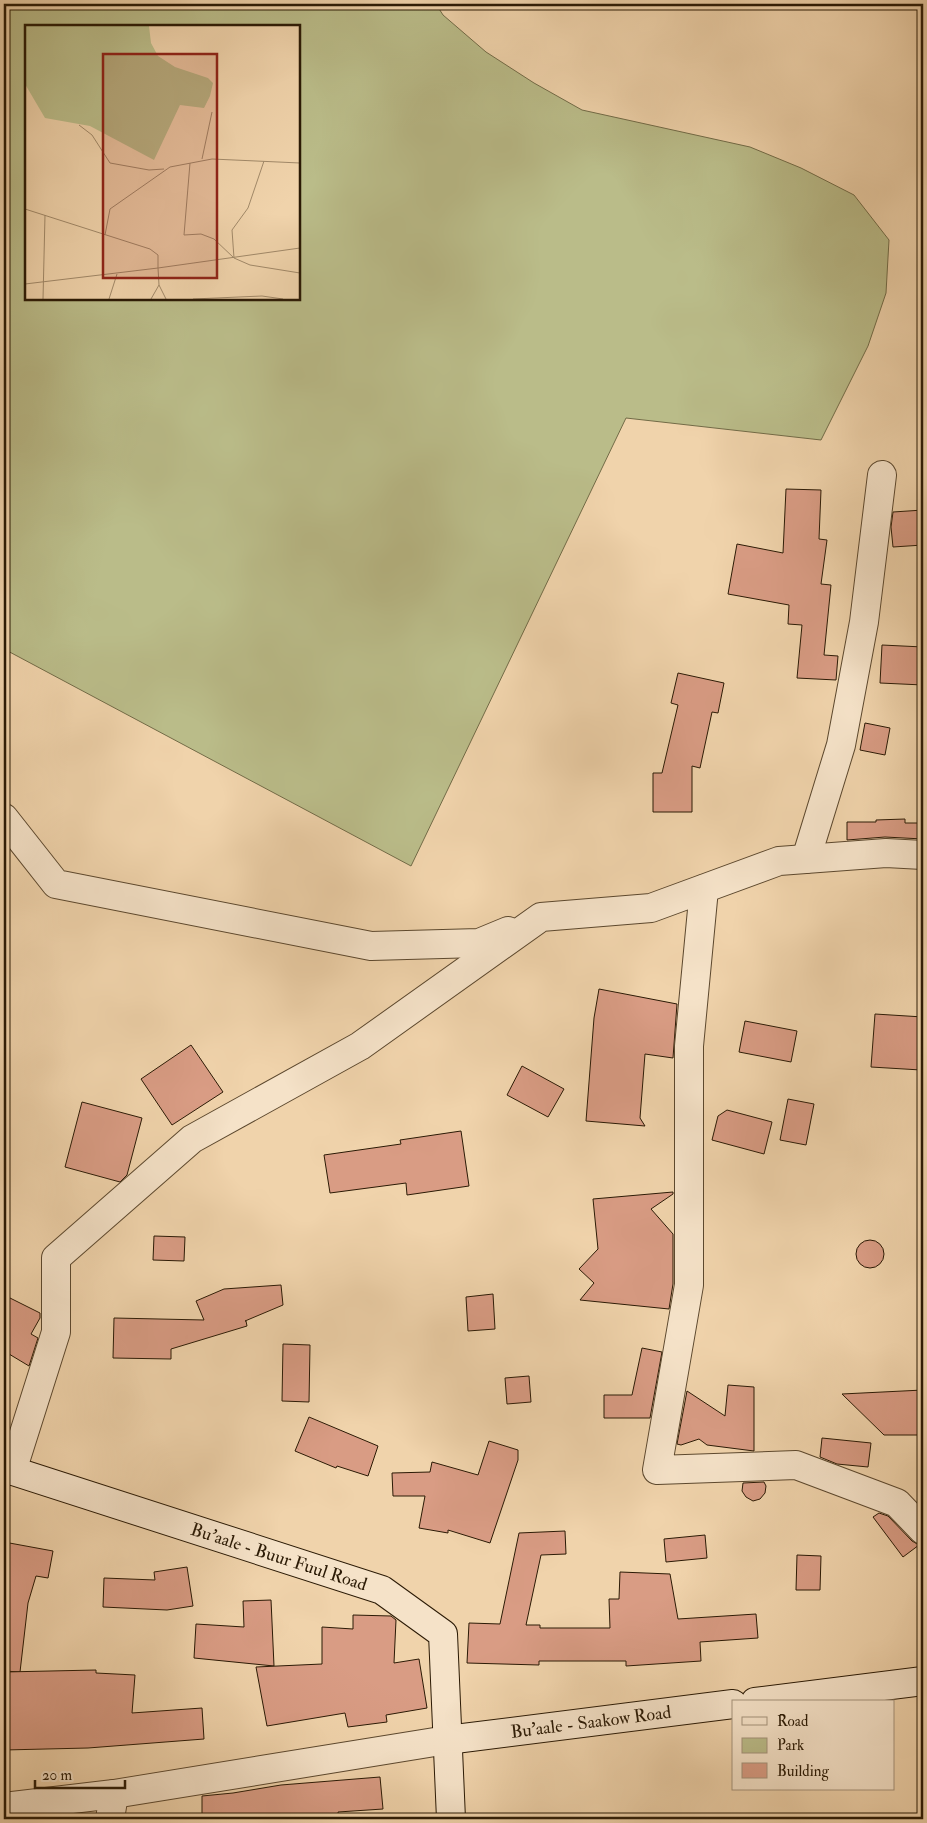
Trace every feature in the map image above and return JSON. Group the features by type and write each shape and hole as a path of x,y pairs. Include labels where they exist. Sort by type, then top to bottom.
{"street":[{"path":"806,859 841,745 864,622 882,475"},
{"path":"4,818 56,884 371,946 479,943 541,918 651,908 779,861 886,853 923,855"},
{"path":"704,889 689,1046 689,1285 657,1470 796,1465 897,1503 923,1530"},
{"path":"8,1470 56,1332 56,1258 192,1139 360,1046 541,918"},
{"name":"Bu'aale - Buur Fuul Road","path":"8,1470 382,1590 443,1634 447,1740"},
{"path":"771,1700 923,1681"},
{"name":"Bu'aale - Saakow Road","path":"4,1807 112,1806 447,1740 732,1704"},
{"path":"447,1740 451,1819"}],"green space":[{"path":"4,4 436,4 443,15 486,52 534,83 582,110 750,147 801,168 854,195 889,240 886,293 868,346 821,440 626,418 411,866 4,649"}],"building":[{"path":"786,489 821,490 819,539 827,540 821,584 831,585 824,655 838,656 836,680 797,678 802,625 788,624 789,605 728,594 737,544 783,553"},
{"path":"923,510 923,545 893,547 891,527 893,512"},
{"path":"882,645 923,647 923,685 880,683"},
{"path":"678,673 724,683 718,713 712,712 700,768 692,766 692,812 653,812 653,773 662,773 678,705 671,703"},
{"path":"865,723 890,728 885,755 860,750"},
{"path":"905,819 905,823 923,823 923,839 885,837 847,840 847,822"},
{"path":"599,989 677,1004 673,1058 645,1054 640,1118 645,1126 586,1121 594,1018"},
{"path":"875,1014 923,1017 921,1070 871,1067"},
{"path":"745,1021 797,1031 791,1062 739,1052"},
{"path":"191,1045 223,1092 172,1125 141,1079"},
{"path":"522,1066 564,1089 548,1117 507,1095"},
{"path":"788,1099 814,1104 806,1145 780,1140"},
{"path":"82,1102 142,1118 127,1175 120,1182 65,1167"},
{"path":"727,1110 772,1122 764,1154 712,1140 718,1116"},
{"path":"461,1131 469,1186 407,1195 406,1183 330,1193 324,1155 401,1144 400,1140"},
{"path":"673,1192 673,1194 651,1209 673,1234 673,1284 669,1309 580,1300 594,1283 579,1269 598,1249 593,1199"},
{"path":"154,1236 185,1237 184,1261 153,1260"},
{"path":"870,1240 880,1244 884,1254 880,1264 870,1268 860,1264 856,1254 860,1244"},
{"path":"281,1285 283,1305 245,1321 247,1326 171,1349 171,1359 113,1358 114,1318 204,1320 196,1301 224,1289"},
{"path":"493,1294 495,1329 468,1331 466,1297"},
{"path":"4,1295 40,1313 40,1318 31,1334 38,1338 29,1366 4,1351"},
{"path":"283,1344 310,1345 309,1402 282,1401"},
{"path":"642,1348 662,1352 650,1418 604,1418 604,1395 632,1395"},
{"path":"529,1376 531,1402 507,1404 505,1378"},
{"path":"728,1385 754,1387 754,1451 707,1445 699,1439 681,1445 677,1444 687,1391 725,1416"},
{"path":"923,1390 923,1435 884,1435 842,1394"},
{"path":"309,1417 378,1446 368,1476 337,1466 336,1468 295,1451"},
{"path":"822,1438 871,1443 868,1467 837,1464 820,1457"},
{"path":"489,1441 518,1450 518,1460 490,1543 448,1530 448,1533 419,1528 425,1496 393,1496 392,1473 430,1472 432,1462 478,1475"},
{"path":"764,1482 766,1486 765,1493 760,1499 753,1501 746,1497 742,1491 743,1483"},
{"path":"879,1513 888,1516 912,1541 919,1545 903,1557 873,1517"},
{"path":"565,1531 566,1554 541,1555 526,1625 540,1625 540,1628 610,1628 609,1599 619,1599 620,1572 670,1574 678,1619 756,1614 758,1638 700,1642 701,1661 626,1666 626,1661 539,1661 539,1665 467,1663 469,1623 500,1624 519,1533"},
{"path":"705,1535 707,1558 666,1562 664,1539"},
{"path":"4,1542 53,1551 48,1578 36,1576 28,1603 20,1672 4,1671"},
{"path":"797,1555 821,1556 820,1590 796,1590"},
{"path":"187,1567 193,1606 167,1610 103,1607 104,1578 155,1580 154,1572"},
{"path":"271,1600 274,1666 194,1658 196,1624 244,1627 243,1601"},
{"path":"353,1615 391,1616 396,1620 394,1663 419,1659 427,1708 386,1715 387,1722 348,1727 345,1713 267,1726 256,1667 322,1664 322,1627 353,1629"},
{"path":"96,1670 96,1673 135,1675 132,1713 202,1708 204,1739 88,1748 4,1750 4,1672"},
{"path":"380,1777 383,1809 338,1812 339,1819 202,1819 202,1796 281,1785"}]}
